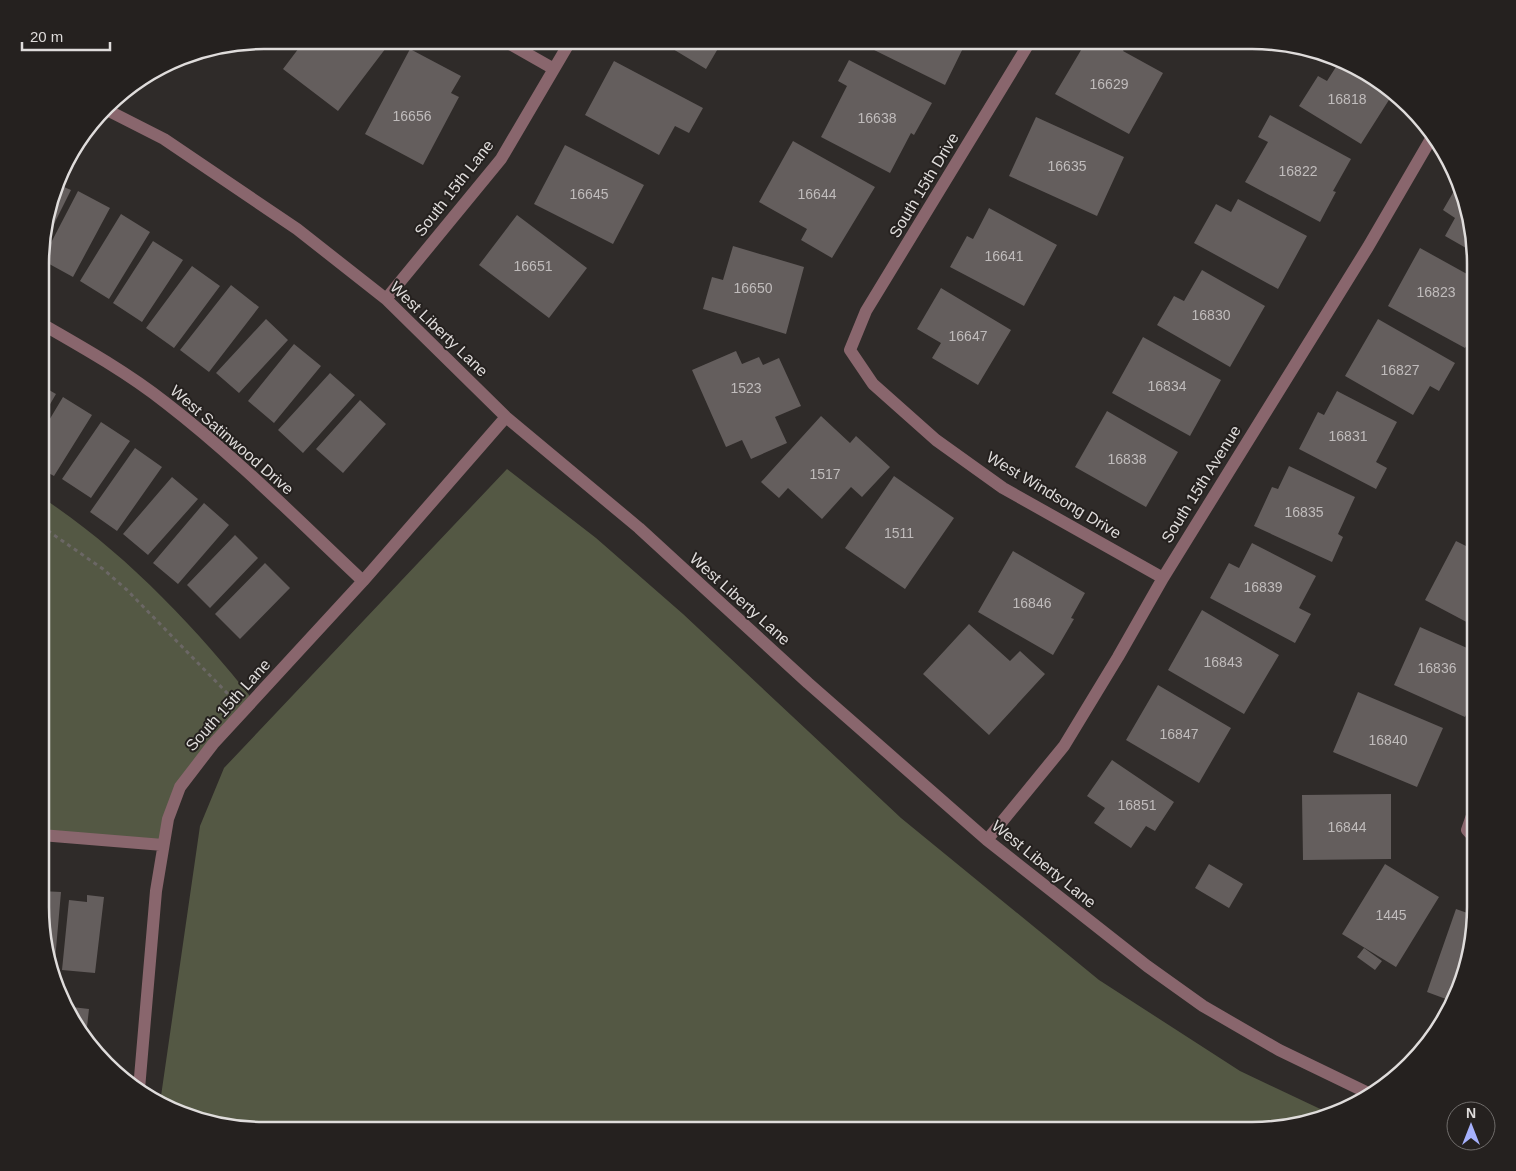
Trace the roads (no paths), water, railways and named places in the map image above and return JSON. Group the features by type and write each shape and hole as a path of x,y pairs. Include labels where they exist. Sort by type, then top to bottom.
{"street":[{"path":"519,49 554,69"},
{"name":"South 15th Lane","path":"386,299 501,159 566,49"},
{"name":"South 15th Drive","path":"850,350 866,311 1026,49"},
{"name":"West Liberty Lane","path":"112,112 180,149 297,229 386,299 506,417 639,528 808,683 986,840 1147,966 1203,1006 1279,1050 1365,1090"},
{"name":"South 15th Avenue","path":"986,840 1064,746 1163,578 1368,247 1429,142"},
{"name":"West Satinwood Drive","path":"49,328 88,351 165,402 222,450 363,582"},
{"name":"West Windsong Drive","path":"850,350 873,384 936,440 1003,488 1163,578"},
{"name":"South 15th Lane","path":"140,1083 156,891 168,819 180,787 213,744 363,582 506,417"},
{"path":"49,836 163,846"}]}
